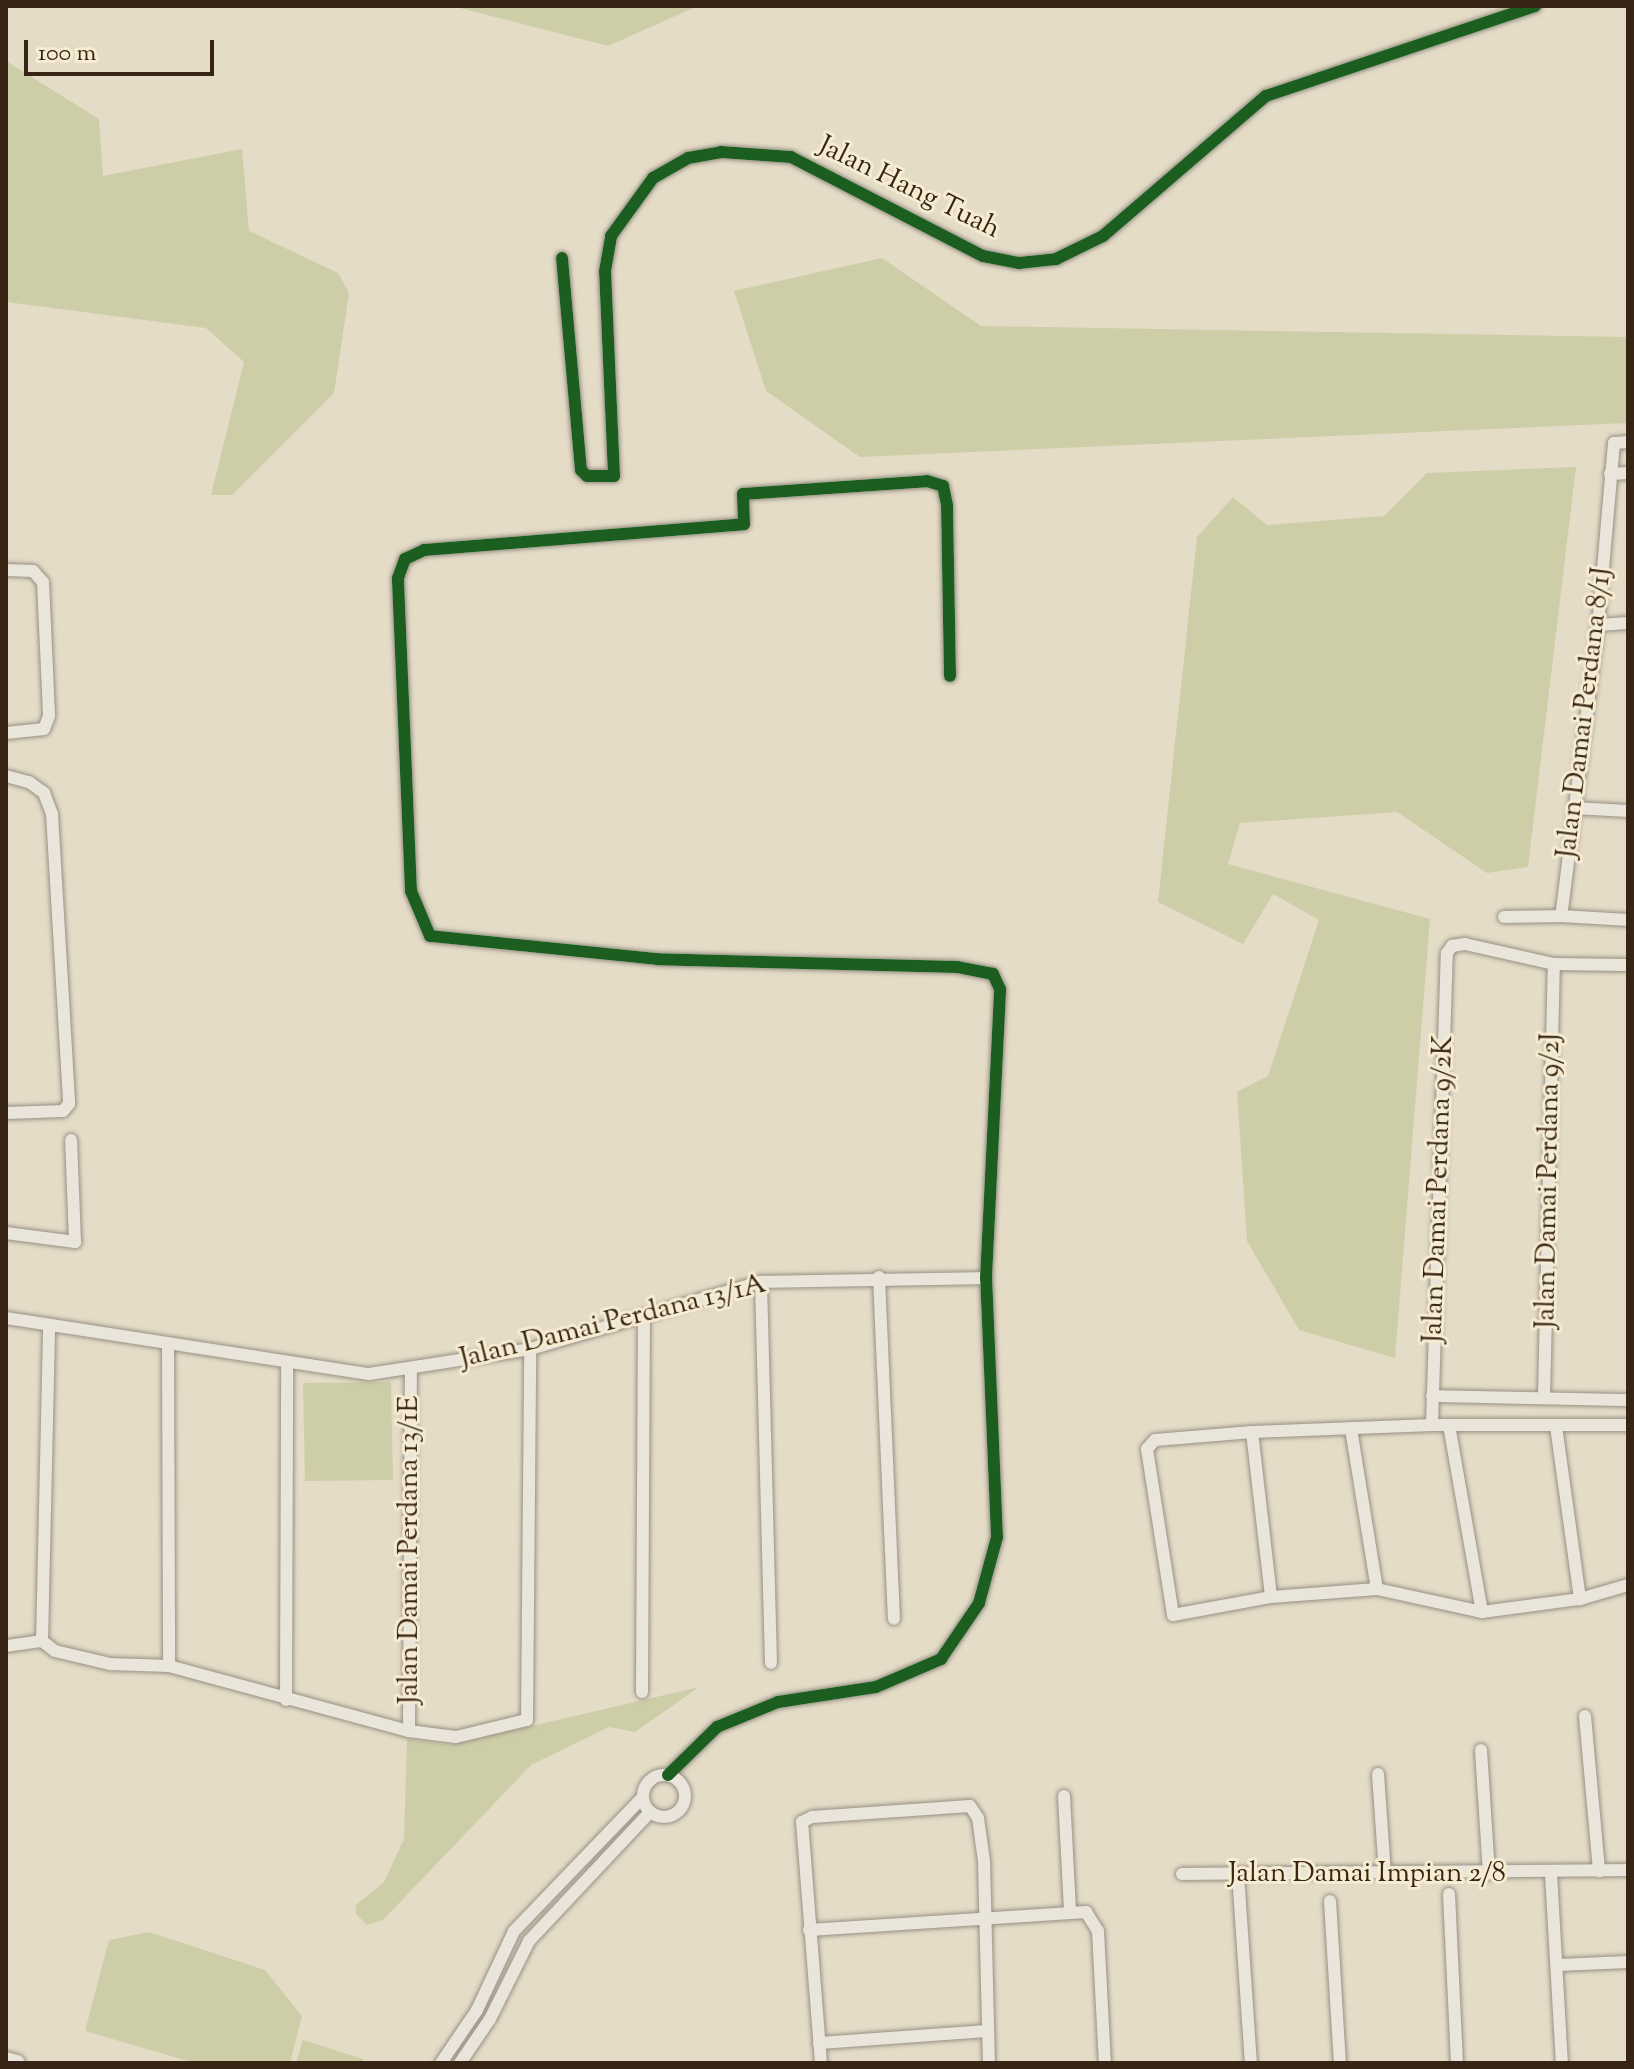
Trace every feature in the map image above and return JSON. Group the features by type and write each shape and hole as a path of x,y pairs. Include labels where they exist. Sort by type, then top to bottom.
{"main road":[{"path":"6,2060 17,2063"}],"street":[{"name":"Jalan Hang Tuah","path":"562,258 581,470 587,476 614,476 605,271 611,236 653,178 688,158 764,151 791,157 983,256 1019,263 1056,259 1103,236 1266,96 1535,6"},
{"name":"Jalan Damai Perdana 8/1J","path":"1561,916 1598,625 1614,443 1628,442"},
{"path":"1610,474 1628,473"},
{"path":"441,2063 477,2010 514,1931 643,1797 652,1779 668,1775 685,1763 717,1727 778,1702 876,1687 941,1659 979,1603 997,1537 986,1278 1000,989 993,974 926,966 657,959 430,936 411,891 398,578 405,559 424,550 744,524 743,494 927,481 943,486 947,505 950,676"},
{"path":"6,570 33,571 43,582 49,716 44,729 6,733"},
{"path":"1598,625 1628,623"},
{"path":"6,776 29,782 44,793 52,814 69,1104 63,1111 6,1113"},
{"path":"1574,808 1628,811"},
{"path":"1504,917 1628,920"},
{"name":"Jalan Damai Perdana 9/2K","path":"1432,1425 1447,953 1452,946 1465,944 1554,964"},
{"path":"1554,964 1628,965"},
{"name":"Jalan Damai Perdana 9/2J","path":"1544,1398 1554,964"},
{"path":"6,1233 75,1242 71,1140"},
{"path":"879,1277 894,1619"},
{"name":"Jalan Damai Perdana 13/1A","path":"6,1318 287,1365 369,1374 530,1349 644,1319 761,1282 879,1277 986,1278"},
{"path":"761,1282 771,1663"},
{"path":"642,1692 644,1319"},
{"path":"42,1641 49,1326"},
{"path":"168,1344 169,1666"},
{"path":"6,1646 42,1641 55,1651 110,1664 169,1666 409,1731 456,1737 527,1720 530,1349"},
{"path":"286,1700 287,1365"},
{"name":"Jalan Damai Perdana 13/1E","path":"409,1731 411,1368"},
{"path":"1432,1396 1628,1400"},
{"path":"1628,1425 1432,1425 1252,1432 1151,1442 1147,1459 1173,1615 1271,1597 1377,1589 1482,1612 1580,1599 1628,1585"},
{"path":"1449,1425 1482,1612"},
{"path":"1556,1426 1580,1599"},
{"path":"1351,1429 1377,1589"},
{"path":"1252,1432 1271,1597"},
{"path":"1585,1716 1599,1871"},
{"path":"1481,1750 1489,1874"},
{"path":"460,2063 490,2019 529,1941 650,1812 675,1813 684,1799 685,1763"},
{"path":"1378,1774 1385,1874"},
{"path":"668,1775 682,1786"},
{"path":"1064,1796 1070,1911"},
{"path":"643,1797 650,1812"},
{"path":"821,2063 802,1822 812,1817 970,1806 978,1818 986,1920 989,2063"},
{"name":"Jalan Damai Impian 2/8","path":"1182,1874 1551,1874 1628,1870"},
{"path":"1238,1874 1251,2063"},
{"path":"1551,1874 1562,2063"},
{"path":"1449,1894 1457,2063"},
{"path":"1330,1901 1340,2063"},
{"path":"809,1930 1086,1912 1098,1931 1105,2063"},
{"path":"1558,1965 1628,1962"},
{"path":"819,2043 988,2031"}],"green space":[{"path":"452,6 698,6 608,46"},
{"path":"6,61 99,119 103,176 242,149 249,231 338,273 349,293 334,393 232,495 211,495 244,362 206,328 6,302"},
{"path":"882,258 981,326 1628,337 1628,423 860,457 766,391 734,291"},
{"path":"1576,467 1528,867 1487,873 1397,812 1240,823 1228,864 1430,919 1395,1358 1299,1330 1247,1241 1237,1092 1268,1076 1319,920 1273,894 1243,944 1158,902 1197,537 1233,497 1267,525 1384,516 1427,473"},
{"path":"391,1382 393,1480 305,1481 303,1383"},
{"path":"699,1687 635,1732 609,1727 531,1765 383,1920 367,1925 356,1914 356,1905 384,1882 404,1839 407,1739 450,1745"},
{"path":"149,1932 265,1970 302,2016 290,2063 195,2063 85,2031 109,1940"},
{"path":"303,2040 363,2059 362,2063 296,2063"}],"cycle path":[{"path":"562,258 581,470 587,476 614,476 605,271 611,236 653,178 688,158 721,152 791,157 983,256 1019,263 1056,259 1103,236 1266,96 1535,6"},
{"path":"668,1775 717,1727 778,1702 876,1687 941,1659 979,1603 997,1537 986,1278 1000,989 993,974 957,967 657,959 430,936 411,891 398,578 405,559 424,550 744,524 743,494 927,481 943,486 947,505 950,676"}]}
